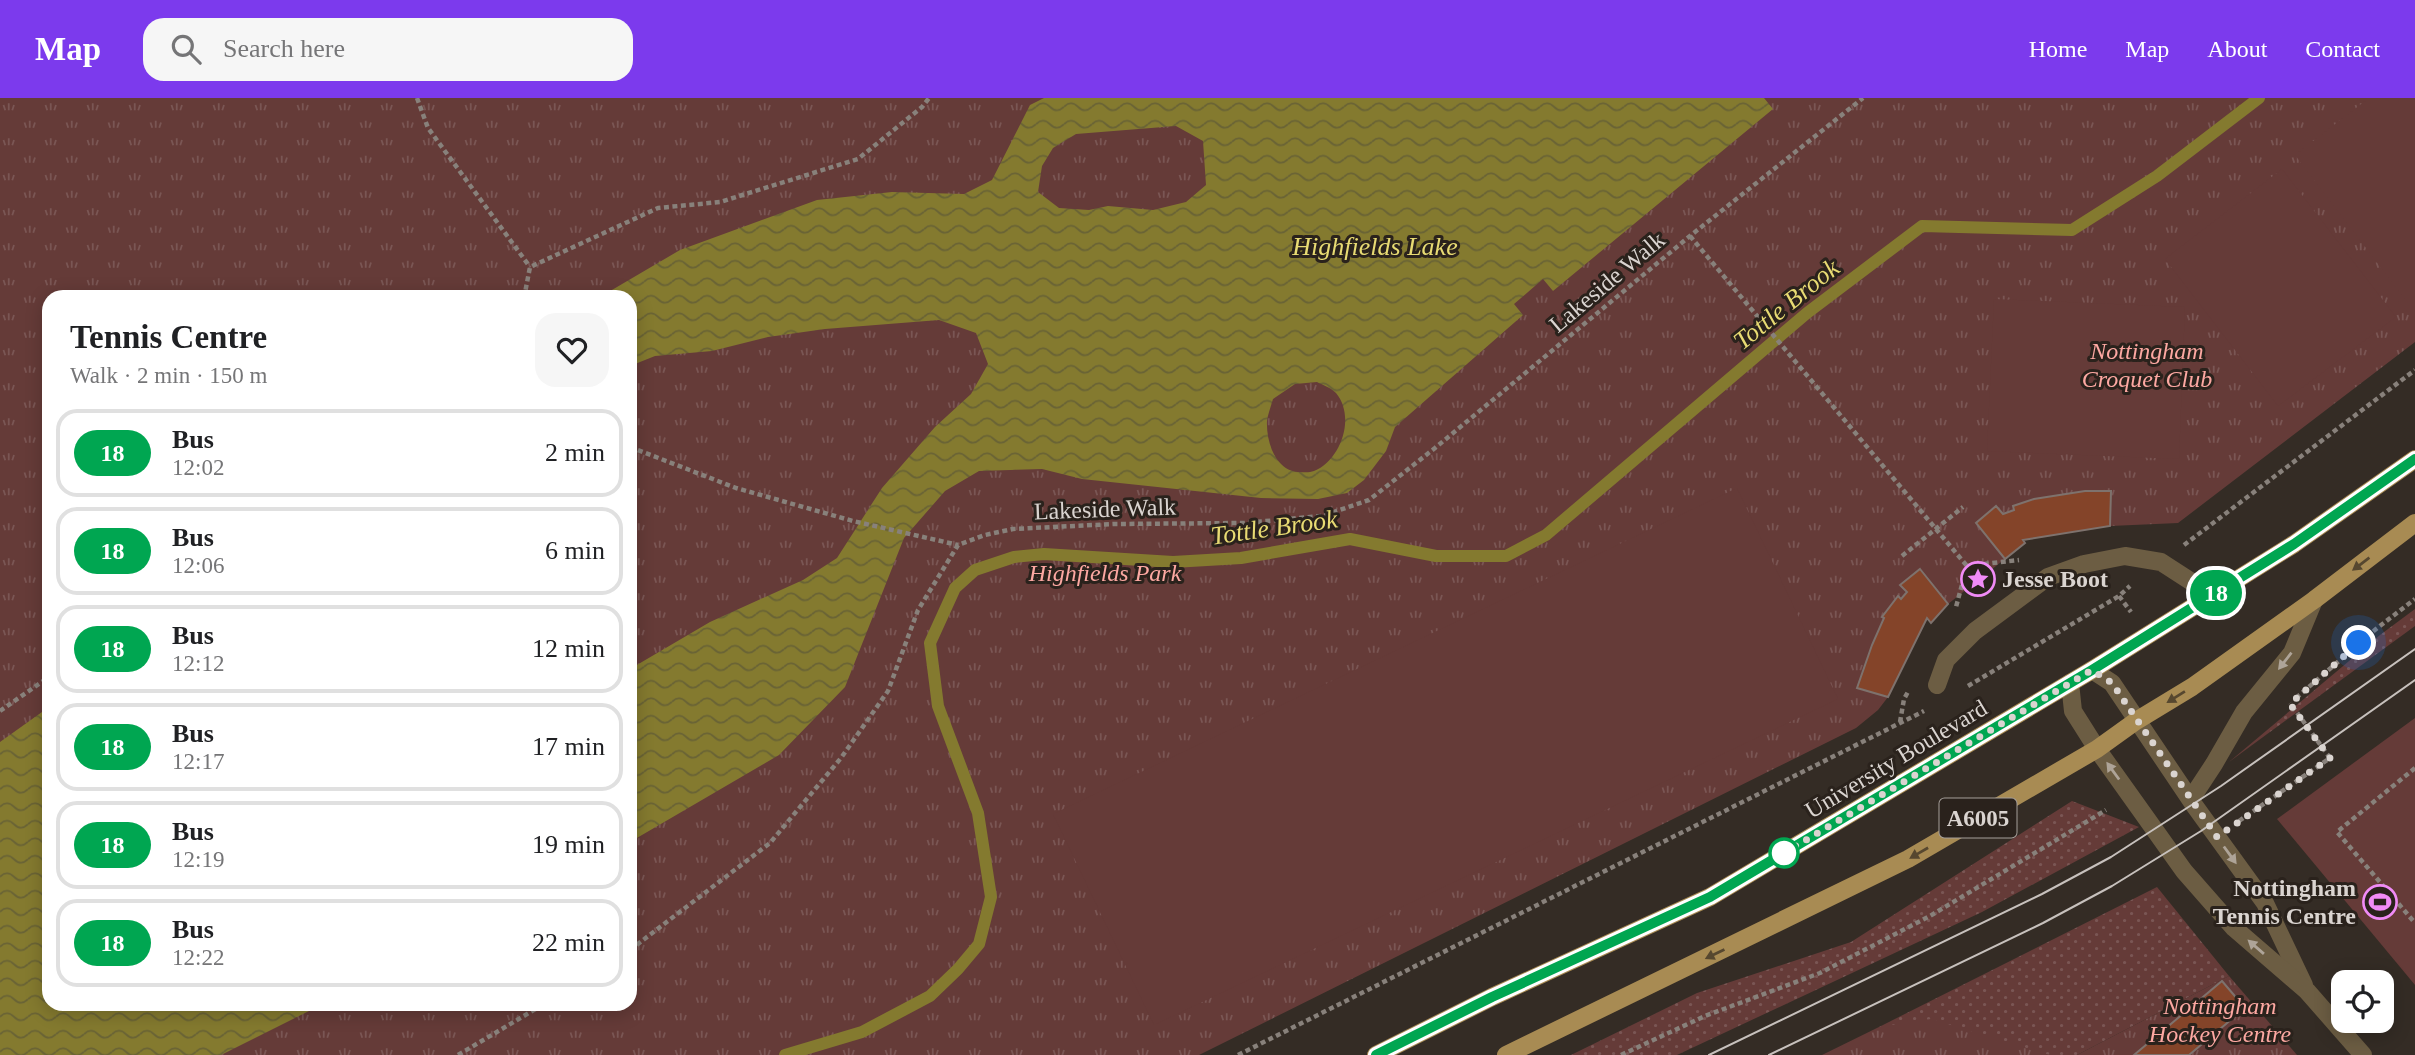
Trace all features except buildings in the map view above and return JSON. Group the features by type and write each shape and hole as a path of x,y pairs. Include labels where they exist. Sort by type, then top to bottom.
{"main road":[{"name":"University Boulevard","path":"1376,1055 1492,997 1710,897 2092,670 2294,544 2415,459"},
{"name":"A6005","path":"1506,1055 1908,859 2097,749 2136,721 2192,687 2314,600 2415,523"}],"lane":[{"path":"1937,685 1946,660 1975,631 2048,577 2084,564 2125,556 2161,562 2212,595"},
{"path":"2191,799 2244,712 2292,653 2314,600"},
{"path":"2092,670 2112,683 2265,903 2307,991"},
{"path":"2070,683 2073,711 2097,749 2185,871 2234,928 2307,991 2363,1055"}],"path":[{"path":"417,98 428,128 530,267 526,290"},
{"path":"530,267 658,208 720,202 858,159 922,107 929,98"},
{"name":"Lakeside Walk","path":"958,545 985,535 1013,530 1114,524 1244,523 1322,516 1369,500 1690,236 1863,98"},
{"path":"1690,236 1967,566"},
{"path":"1966,687 2119,596 2415,370"},
{"path":"637,450 736,488 853,522 958,545 918,610 888,691 841,758 770,843 637,945"},
{"path":"1902,556 1962,508"},
{"path":"2282,709 2415,599"},
{"path":"0,711 42,682"},
{"path":"2217,837 2330,758 2290,704"},
{"path":"1238,1055 1931,708"},
{"path":"2415,768 2337,832 2415,923"},
{"path":"1621,1055 1705,1016 1820,973 1930,916 2130,794"},
{"path":"458,1055 532,1011"}],"green space":[{"name":"Highfields Park","path":"0,98 2415,98 2415,342 2178,523 2110,526 2023,540 2025,543 1948,604 1931,623 1927,619 1888,697 1878,710 1856,728 1199,1055 0,1055"},
{"path":"2369,98 2415,98 2415,297 2408,303 2295,155"},
{"path":"2282,169 2396,317 2278,406 2165,259"},
{"name":"Nottingham Croquet Club","path":"1994,299 2185,307 2179,459 1987,451"},
{"path":"1737,488 1838,699 1154,1025 1053,814"},
{"path":"2415,609 2415,626 2229,762 2380,635"},
{"name":"Nottingham Tennis Centre","path":"2415,718 2415,985 2277,819"},
{"path":"2072,801 2139,827 1982,912 1677,1055 1571,1055 1697,993 1851,942"},
{"path":"2157,887 2229,976 2077,1055 2038,1055 1879,1027"},
{"name":"Nottingham Hockey Centre","path":"2229,976 2297,1055 2077,1055"},
{"path":"1931,1019 2050,1055 1822,1055 1879,1027"}],"water":[{"name":"Highfields Lake","path":"1044,98 1764,98 1773,109 1553,291 1543,279 1514,304 1523,315 1395,427 1386,451 1364,480 1347,493 1318,499 1261,498 1082,479 1042,469 979,471 945,491 904,538 845,687 779,755 637,838 637,665 710,622 803,580 837,558 882,488 935,427 971,394 988,364 976,333 939,320 825,329 768,337 712,351 655,356 637,363 637,290 612,290 680,250 817,200 892,192 964,194 992,180 1030,105","holes":["1176,126 1203,141 1206,185 1186,202 1153,210 1108,206 1089,210 1059,208 1038,192 1042,166 1053,148 1076,134","1317,382 1336,393 1342,403 1345,414 1343,437 1332,458 1324,465 1310,472 1290,470 1278,460 1270,445 1267,421 1273,399 1295,384"]},
{"path":"42,712 42,1011 309,1011 221,1055 0,1055 0,742"}],"waterway":[{"name":"Tottle Brook","path":"785,1055 862,1032 930,996 979,944 991,897 978,813 938,706 930,643 955,588 975,570 1014,557 1044,554 1173,562 1241,558 1350,539 1436,556 1506,556 1546,535 1807,313 1922,226 2072,230 2157,176 2259,98"}],"tram line":[{"path":"1709,1055 2042,894 2111,857 2221,786 2415,649"},
{"path":"1769,1055 2043,923 2112,886 2201,831 2415,680"}],"bus line":[{"name":"18","path":"1376,1055 1492,997 1710,897 2092,670 2294,544 2415,459"}],"place":[{"name":"Jesse Boot","path":"1978,579"},
{"name":"Nottingham Tennis Centre","path":"2380,902"}],"route":[{"path":"1784,853 1779,856 2092,670 2112,683 2217,837 2330,758 2290,704 2359,643"}]}
